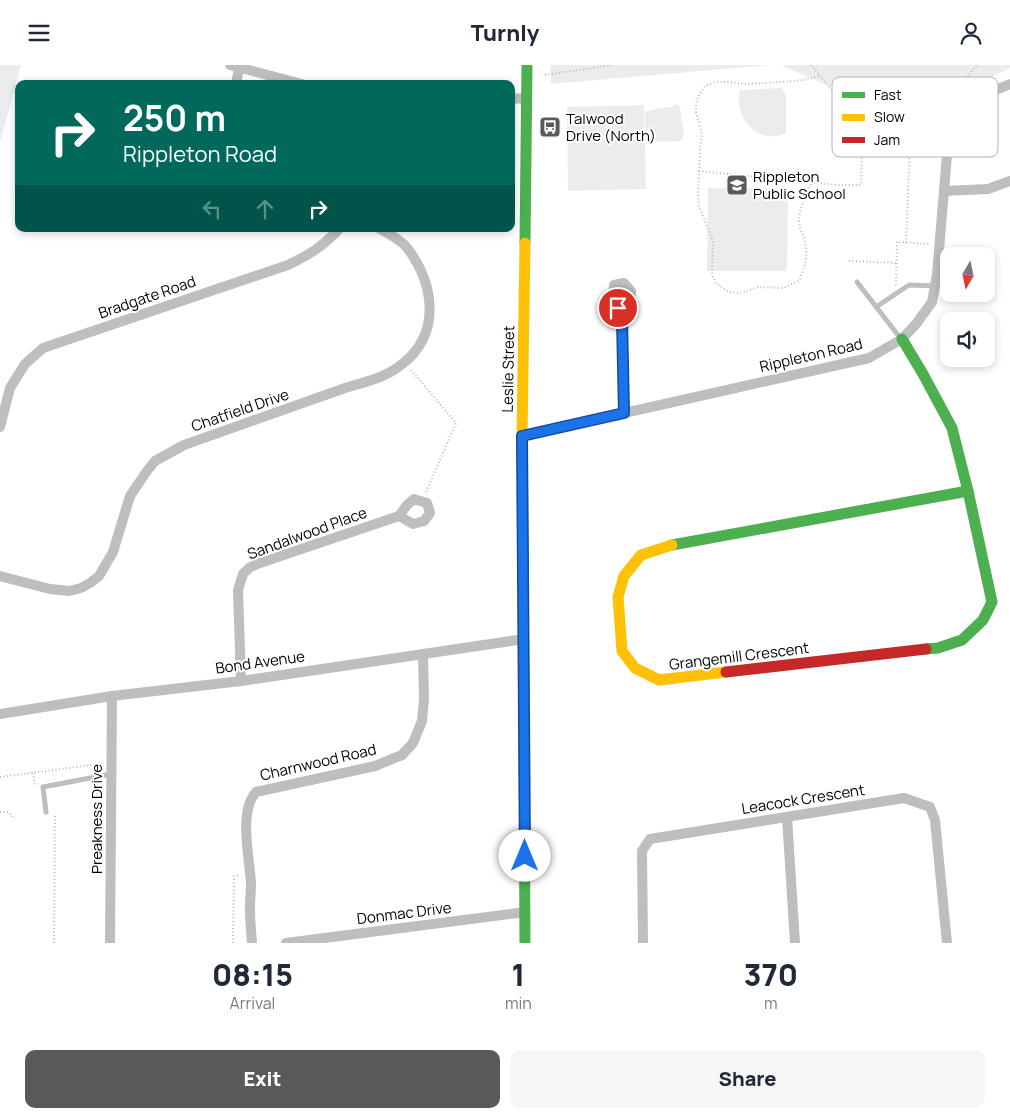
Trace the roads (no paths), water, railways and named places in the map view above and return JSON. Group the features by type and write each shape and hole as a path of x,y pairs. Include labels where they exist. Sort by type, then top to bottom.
{"street":[{"name":"Leslie Street","path":"525,943 522,436 527,65"},
{"path":"236,80 235,66 287,80"},
{"name":"Rippleton Road","path":"998,90 1010,84"},
{"path":"515,99 526,98"},
{"name":"Rippleton Road","path":"522,436 869,358 902,339 932,302 938,274 947,157"},
{"path":"944,191 988,189 1010,181"},
{"name":"Bradgate Road","path":"0,427 10,389 25,364 43,348 288,265 322,245 335,232"},
{"name":"Chatfield Drive","path":"0,576 50,589 68,591 81,588 99,576 113,553 130,496 146,471 155,461 184,445 348,387 374,380 400,366 417,348 428,326 430,297 426,285 407,249 398,240 385,232"},
{"path":"622,319 624,413"},
{"name":"Grangemill Crescent","path":"902,339 952,428 968,491 992,602 983,620 962,640 938,648 660,680 635,668 622,651 618,597 624,576 642,555 667,546 968,491"},
{"name":"Sandalwood Place","path":"241,681 238,590 243,574 257,564 399,516 414,499 427,503 430,513 424,521 414,524 399,516"},
{"name":"Bond Avenue","path":"0,714 112,696 241,681 524,639"},
{"name":"Charnwood Road","path":"252,943 246,819 252,797 256,792 375,766 402,755 413,743 422,721 424,699 423,654"},
{"name":"Preakness Drive","path":"110,943 112,696"},
{"name":"Leacock Crescent","path":"643,943 642,851 650,839 904,798 930,807 935,820 946,943"},
{"path":"786,817 795,943"},
{"name":"Donmac Drive","path":"286,943 525,912"}],"lane":[{"path":"857,283 902,339"},
{"path":"876,307 909,285 935,286"},
{"path":"46,812 43,787 111,774"}],"place":[{"name":"Talwood Drive (North)","path":"550,127"},
{"name":"Rippleton Public School","path":"737,185"}]}
